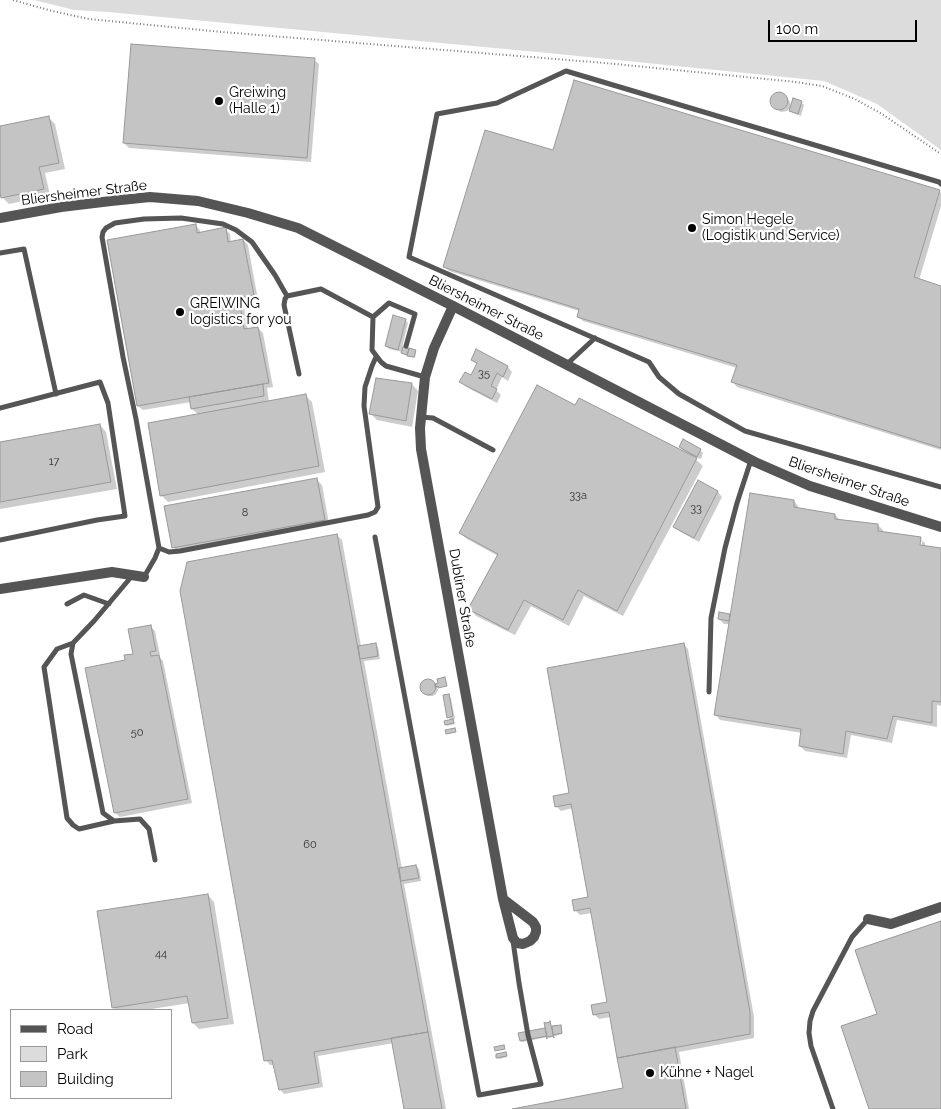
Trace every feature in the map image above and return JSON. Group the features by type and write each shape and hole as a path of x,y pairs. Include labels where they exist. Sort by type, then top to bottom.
{"street":[{"name":"Bliersheimer Straße","path":"0,218 78,205 150,197 198,201 298,228 751,460 810,486 941,527"},
{"name":"Dubliner Straße","path":"453,306 434,348 425,377 421,416 421,449 503,899 513,938"},
{"path":"0,590 112,572 144,577"},
{"path":"503,899 533,922 536,927 534,937 530,941 523,944 513,938"},
{"path":"868,919 891,924 941,907"}],"lane":[{"path":"941,184 566,70 497,103 438,114 409,257 649,362 659,377 679,394 745,430 941,487"},
{"path":"144,577 155,558 158,548 102,237 103,232 115,223 144,219 181,218 223,224 236,230 252,242 276,275 287,296"},
{"path":"0,253 24,249 56,394"},
{"path":"287,296 321,289 373,317"},
{"path":"287,296 284,305 299,374"},
{"path":"406,346 414,314 389,303 373,317 372,350 376,358 386,366 425,377"},
{"path":"567,365 595,338"},
{"path":"158,548 169,552 180,551 368,515 375,512 378,507 364,406 365,387 376,358"},
{"path":"0,408 100,382 108,403 126,516 0,540"},
{"path":"421,416 433,418 492,450"},
{"path":"709,692 711,618 737,503 751,460"},
{"path":"375,537 479,1095 541,1084 528,1035 513,938"},
{"path":"132,575 94,621 73,643 57,649 44,668 67,818 79,829 114,821 140,819 149,829 155,860"},
{"path":"67,604 84,596 109,604"},
{"path":"73,643 71,654 103,814 114,821"},
{"path":"833,1109 811,1046 810,1021 813,1011 852,937 868,919"}],"path":[{"path":"13,0 89,19 222,32 614,64 822,86 855,99 882,114 941,154"}],"green space":[{"path":"34,0 941,0 941,150 877,104 824,81 548,53 74,10"}],"building":[{"name":"Greiwing (Halle 1)","path":"131,44 315,58 307,158 123,143"},
{"name":"Simon Hegele (Logistik und Service)","path":"574,80 940,190 914,277 941,286 941,448 731,382 737,365 577,317 579,309 443,267 485,130 553,150"},
{"path":"779,92 785,95 788,101 785,107 779,110 773,107 770,101 773,95"},
{"path":"793,98 802,101 798,114 789,111"},
{"path":"49,116 59,163 39,167 44,189 1,198 0,126"},
{"name":"GREIWING logistics for you","path":"196,224 197,233 226,227 228,242 243,239 254,295 239,298 244,329 258,327 269,383 137,406 107,240"},
{"path":"393,315 406,319 398,350 385,346"},
{"path":"403,347 409,349 407,355 401,353"},
{"path":"409,348 416,350 414,357 407,356"},
{"path":"476,349 508,366 503,377 497,373 491,386 497,389 492,399 459,382 465,372 471,375 477,363 471,360"},
{"path":"376,378 412,383 406,421 369,414"},
{"path":"263,384 264,396 191,409 189,397"},
{"path":"537,385 575,405 579,398 697,458 617,611 578,590 563,620 524,600 508,630 468,609 498,554 459,533"},
{"path":"306,394 319,466 160,496 148,423"},
{"path":"100,424 111,482 0,502 0,442"},
{"path":"683,439 701,449 697,457 679,447"},
{"path":"317,478 325,520 172,548 164,506"},
{"path":"698,480 718,491 694,538 673,527"},
{"path":"750,493 794,500 794,507 835,514 835,519 878,524 878,531 921,537 920,545 941,548 941,702 932,701 932,723 893,716 887,739 846,731 843,754 799,746 801,729 714,715"},
{"path":"337,534 428,1032 314,1052 319,1083 279,1090 272,1060 264,1061 180,591 187,562"},
{"path":"719,612 730,614 729,621 718,619"},
{"path":"151,625 156,651 150,652 151,656 159,655 188,799 114,813 85,668 125,660 124,655 133,654 128,629"},
{"path":"376,643 378,656 360,659 358,646"},
{"path":"684,643 750,1012 750,1034 617,1058 609,1012 593,1015 591,1005 607,1002 590,908 574,911 572,900 588,897 571,804 555,807 553,796 569,793 547,668"},
{"path":"445,677 447,686 435,687 435,684 438,683 437,679"},
{"path":"428,679 436,687 428,695 420,687"},
{"path":"449,694 453,716 447,718 443,695"},
{"path":"453,719 454,723 445,725 444,721"},
{"path":"455,728 456,732 446,734 445,730"},
{"path":"416,865 419,878 401,881 399,868"},
{"path":"208,894 228,1018 192,1023 187,996 112,1008 97,911"},
{"path":"941,921 941,1109 869,1109 841,1026 877,1014 855,950"},
{"path":"550,1021 554,1038 553,1036 547,1037 547,1039 544,1022"},
{"path":"561,1025 562,1033 553,1035 552,1026"},
{"path":"545,1028 547,1036 520,1041 518,1033"},
{"path":"428,1032 442,1109 404,1109 391,1038"},
{"path":"504,1045 505,1049 495,1051 494,1047"},
{"name":"Kühne + Nagel","path":"675,1047 686,1109 512,1109 623,1088 617,1058"},
{"path":"506,1052 507,1056 496,1058 496,1054"}],"place":[{"name":"Greiwing (Halle 1)","path":"219,101"},
{"name":"Simon Hegele (Logistik und Service)","path":"692,228"},
{"name":"GREIWING logistics for you","path":"180,312"},
{"name":"Kühne + Nagel","path":"650,1073"}]}
